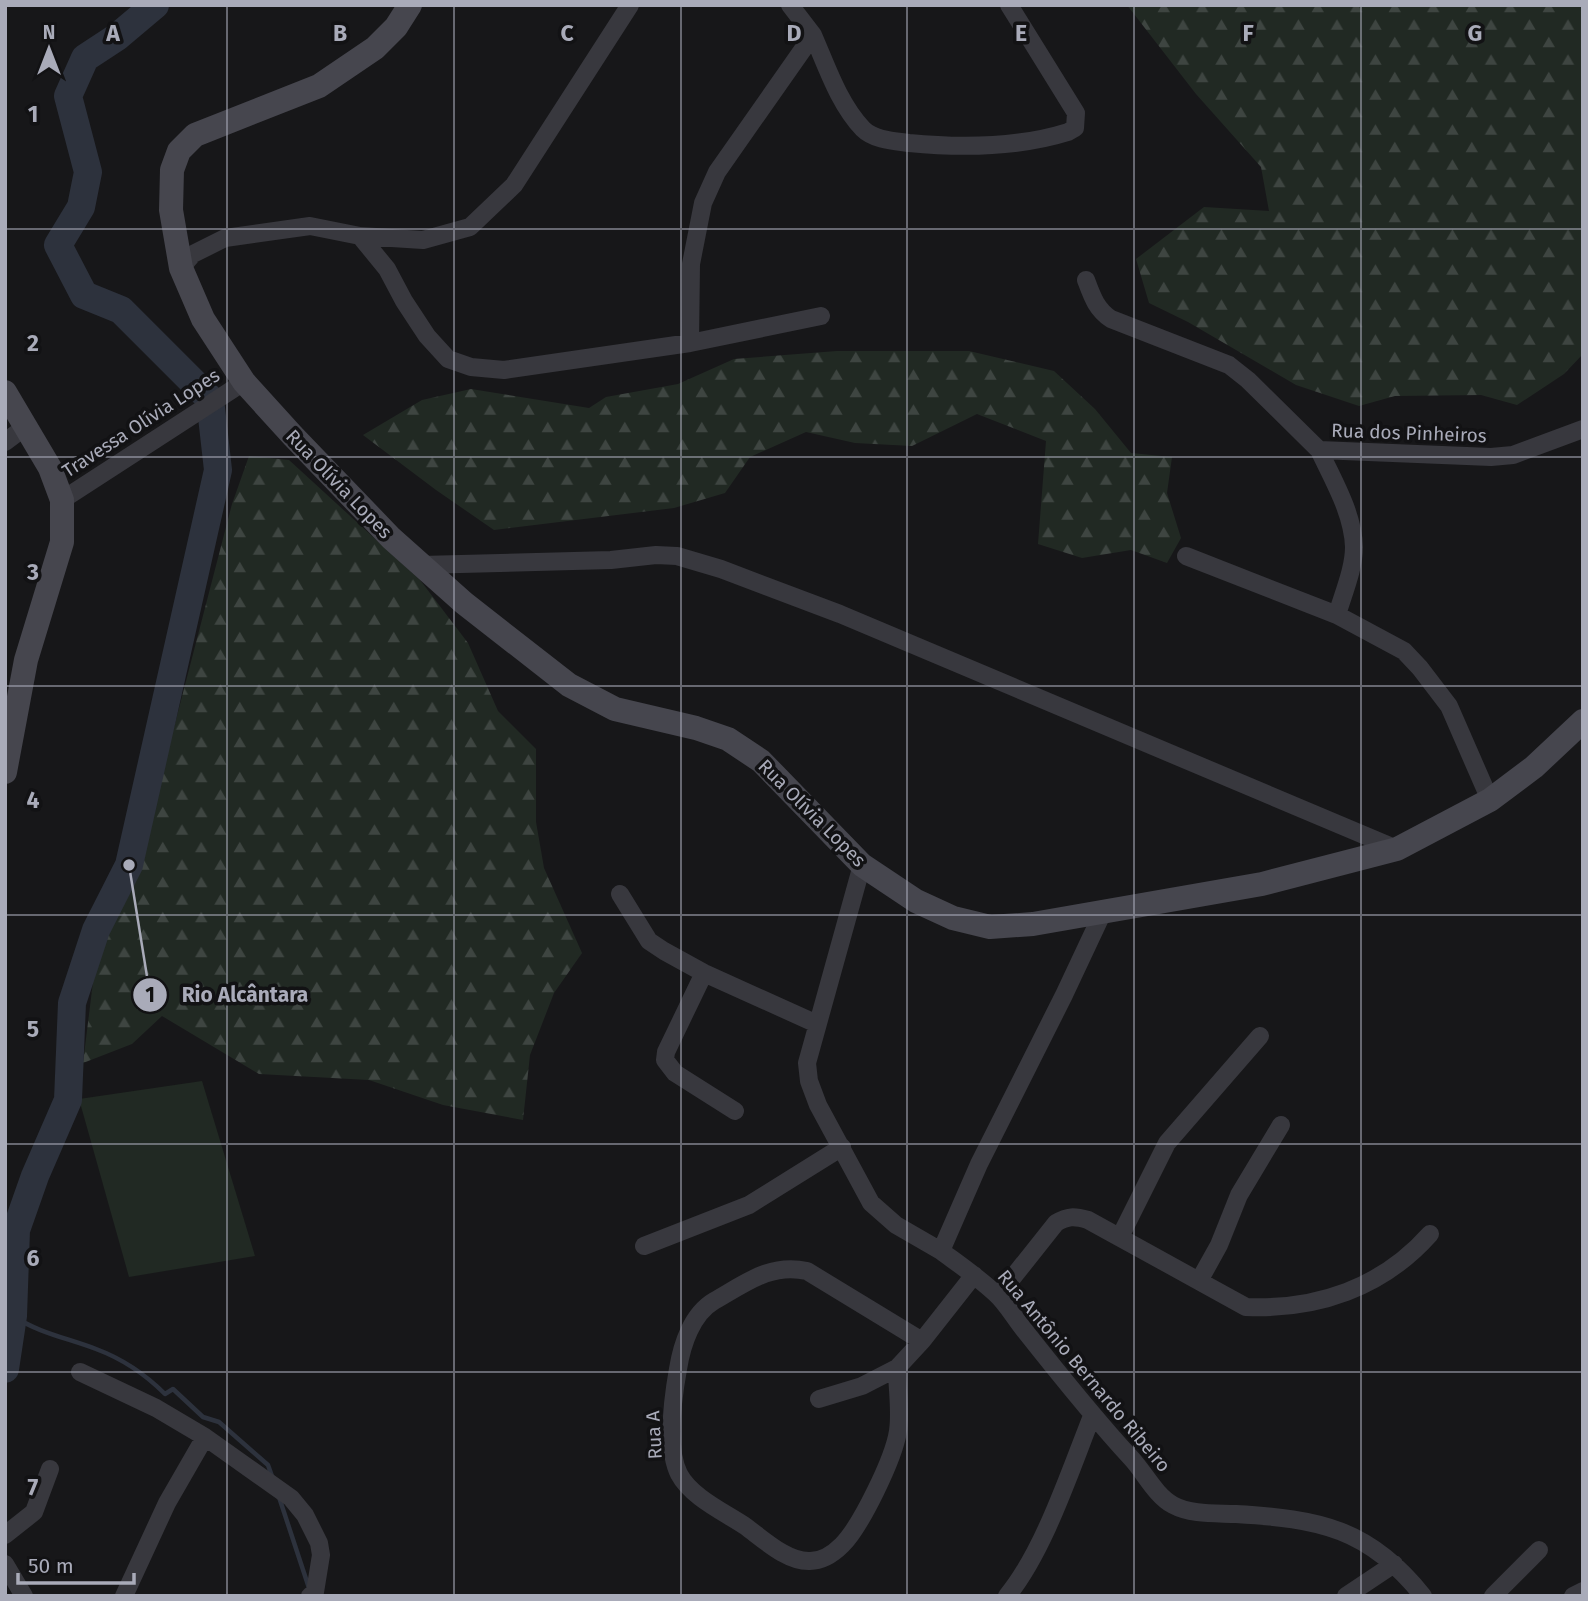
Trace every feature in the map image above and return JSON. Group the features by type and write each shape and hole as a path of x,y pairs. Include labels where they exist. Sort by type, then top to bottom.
{"street":[{"name":"Rua Olívia Lopes","path":"410,5 396,27 375,48 319,86 195,135 179,151 173,170 171,210 180,268 235,387 421,565 527,655 569,685 615,709 728,739 761,761 862,865 916,901 953,918 990,927 1033,924 1262,884 1397,849 1490,800 1534,767 1583,721"},
{"path":"180,268 193,254 225,238 310,226 360,236 423,240 470,227 514,186 630,5"},
{"path":"790,5 813,35 834,83 865,132 886,140 955,148 1018,143 1075,128 1076,113 1009,5"},
{"path":"690,343 691,264 703,203 716,173 813,35"},
{"path":"360,236 387,269 427,336 448,359 471,367 504,370 690,343 821,316"},
{"name":"Rua dos Pinheiros","path":"1086,280 1101,313 1229,365 1248,380 1319,450 1502,456 1513,455 1583,429"},
{"name":"Travessa Olívia Lopes","path":"62,500 235,387"},
{"path":"5,393 50,468 62,500 62,542 26,660 6,764"},
{"path":"5,442 26,427"},
{"path":"1319,450 1346,511 1354,547 1352,564 1337,615"},
{"path":"421,565 677,556 721,569 840,614 1397,849"},
{"path":"1186,556 1337,615 1404,651 1420,667 1449,706 1490,800"},
{"name":"Rua Antônio Bernardo Ribeiro","path":"862,865 807,1063 809,1082 818,1105 871,1203 896,1225 941,1251 998,1296 1092,1416 1163,1498 1175,1507 1192,1511 1310,1521 1348,1533 1374,1547 1394,1564 1423,1596"},
{"path":"620,894 649,941 704,972 817,1024"},
{"path":"941,1251 979,1164 1103,912"},
{"path":"704,972 664,1060 675,1073 736,1111"},
{"path":"1120,1237 1167,1143 1260,1035"},
{"path":"1199,1281 1219,1245 1239,1195 1281,1125"},
{"path":"644,1246 749,1205 842,1147"},
{"path":"998,1296 1056,1223 1067,1217 1076,1216 1088,1220 1246,1307 1274,1308 1312,1303 1361,1286 1392,1270 1430,1234"},
{"name":"Rua A","path":"897,1368 898,1432 878,1488 843,1544 823,1560 807,1562 788,1555 695,1492 680,1476 674,1458 673,1396 680,1353 689,1330 705,1306 762,1274 789,1267 807,1271 922,1341"},
{"path":"819,1399 862,1386 897,1368 974,1275"},
{"path":"80,1372 156,1408 205,1437 291,1498 305,1515 318,1543 321,1555 316,1594"},
{"path":"1007,1596 1020,1580 1053,1512 1092,1416"},
{"path":"124,1596 167,1503 205,1437"},
{"path":"5,1535 33,1512 50,1469"},
{"path":"1493,1596 1539,1550"},
{"path":"5,1564 24,1596"},
{"path":"1346,1596 1394,1564"},
{"path":"1573,1596 1583,1591"}],"green space":[{"path":"1127,5 1583,5 1583,354 1564,374 1517,405 1481,395 1395,396 1359,406 1296,385 1188,322 1149,303 1136,259 1204,207 1269,211 1261,167 1196,94"},
{"path":"837,351 969,351 1054,371 1095,409 1131,453 1172,457 1167,493 1181,538 1167,563 1131,550 1082,558 1038,544 1046,441 977,414 912,446 855,443 806,432 750,457 725,493 674,508 494,530 363,435 422,400 471,389 589,408 606,397 678,384 734,359"},
{"path":"249,456 289,460 420,580 468,643 498,711 536,749 536,822 544,868 582,953 554,993 530,1055 523,1120 443,1105 369,1080 259,1074 162,1016 132,1044 83,1063 95,966 138,866 232,504"},
{"path":"202,1081 255,1256 129,1277 79,1099"}],"waterway":[{"path":"5,1369 13,1316 16,1230 35,1176 68,1100 72,1003 96,930 129,865 218,470 210,399 121,310 84,295 58,245 81,207 88,172 68,96 85,58 117,37 155,5"},
{"path":"13,1316 43,1331 115,1357 165,1394 173,1389 203,1417 219,1422 268,1465 273,1479"},
{"path":"279,1497 309,1588"}],"place":[{"name":"Rio Alcântara","path":"129,865"}]}
